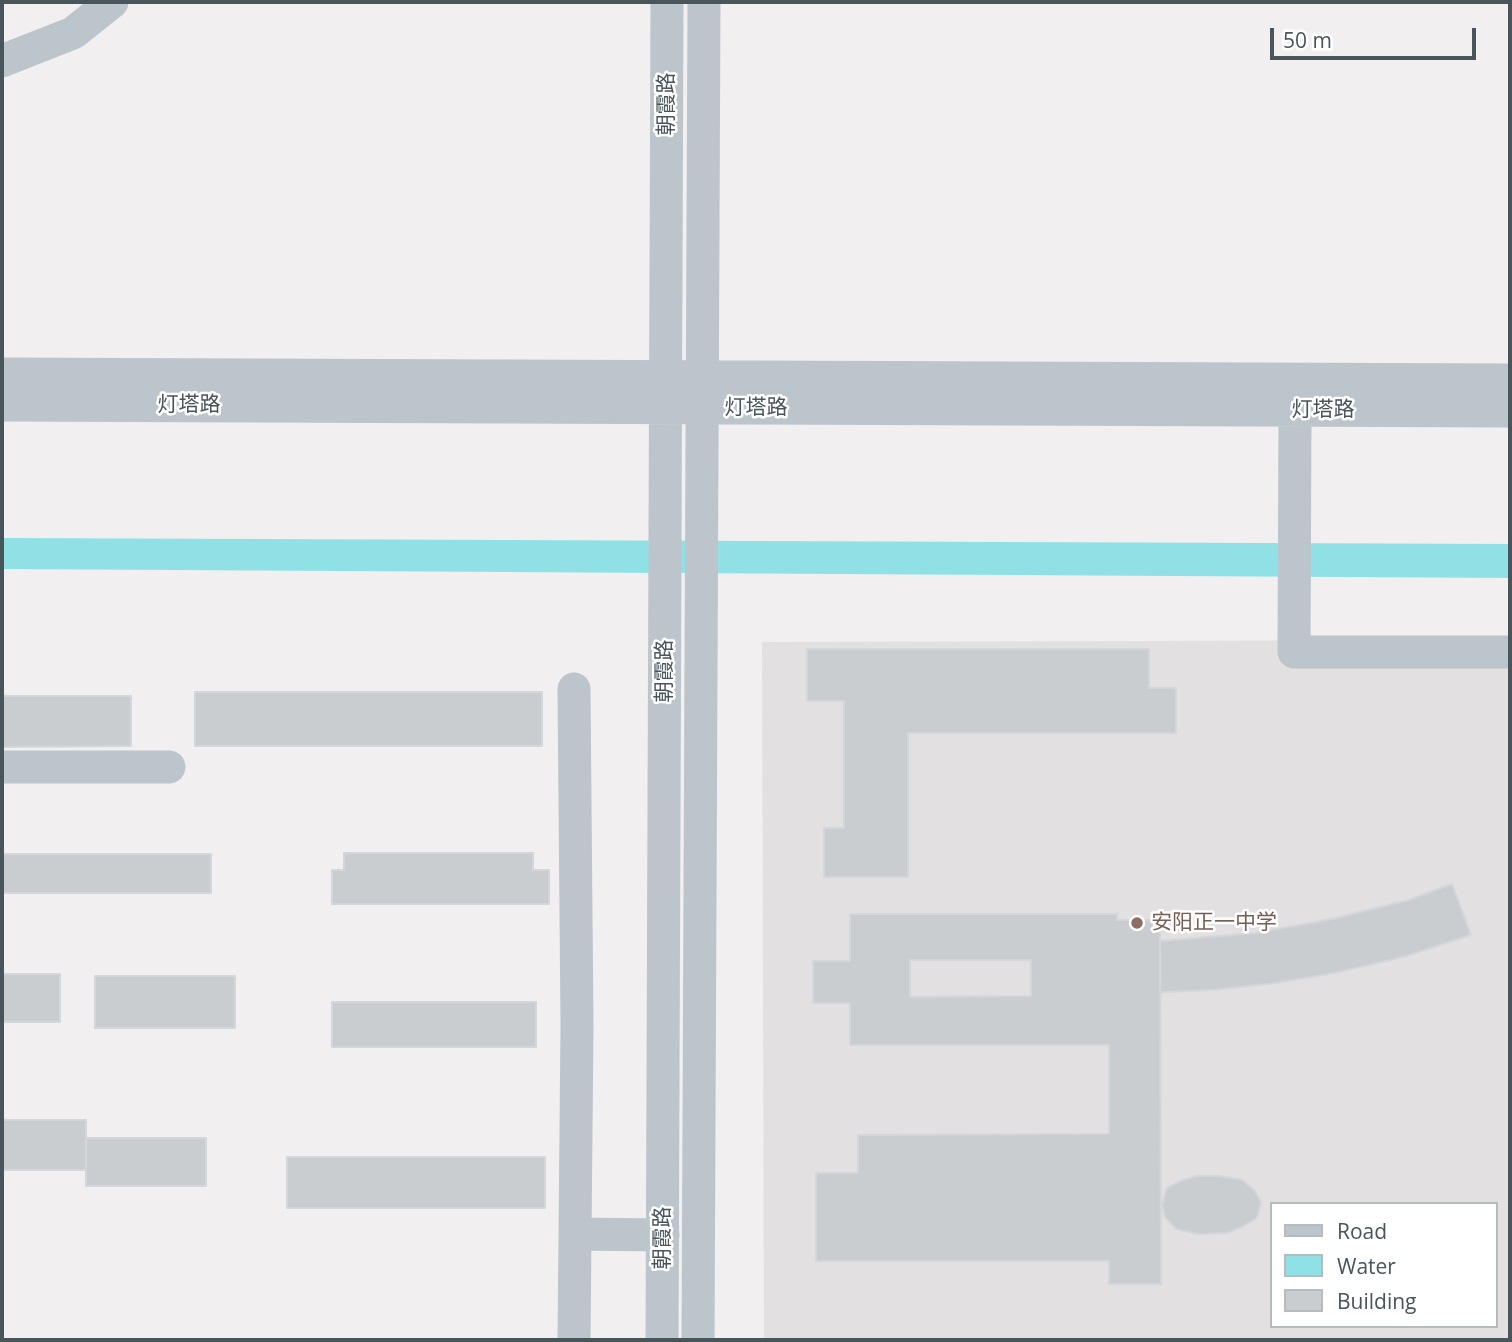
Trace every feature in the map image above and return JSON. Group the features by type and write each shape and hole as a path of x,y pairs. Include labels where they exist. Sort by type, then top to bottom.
{"street":[{"path":"2,61 74,33 112,2"},
{"name":"朝霞路","path":"662,1340 667,2"},
{"name":"朝霞路","path":"698,1340 704,2"},
{"name":"灯塔路","path":"2,374 666,392"},
{"name":"灯塔路","path":"2,405 1510,380"},
{"name":"灯塔路","path":"702,392 1295,410 1510,411"},
{"path":"1295,410 1294,652 1510,652"},
{"path":"573,689 577,1013 573,1340"},
{"path":"2,767 169,767"},
{"path":"575,1234 663,1235"}],"shaded area":[{"name":"安阳正一中学","path":"1510,640 1510,1340 764,1340 762,642"}],"water":[{"path":"2,538 1510,544 1510,578 2,569"}],"building":[{"path":"807,649 1149,649 1149,688 1176,688 1176,733 908,733 908,877 824,877 824,828 844,828 844,701 807,701"},
{"path":"195,692 542,692 542,746 195,746"},
{"path":"2,696 131,696 131,746 2,747"},
{"path":"344,853 533,853 533,870 549,870 549,904 332,904 332,870 344,870"},
{"path":"2,854 211,854 211,893 2,893"},
{"path":"1452,884 1471,935 1403,957 1334,973 1213,990 1160,992 1160,941 1256,933 1332,919 1409,900"},
{"path":"850,914 1117,914 1117,920 1160,920 1161,1284 1109,1284 1109,1261 816,1261 816,1173 858,1173 858,1135 1109,1134 1109,1045 850,1045 850,1003 813,1003 813,961 850,961","holes":["910,960 1031,960 1031,996 910,997"]},
{"path":"2,974 60,974 60,1022 2,1022"},
{"path":"95,976 235,976 235,1028 95,1028"},
{"path":"332,1002 536,1002 536,1047 332,1047"},
{"path":"2,1120 86,1120 86,1170 2,1170"},
{"path":"86,1138 206,1138 206,1186 86,1186"},
{"path":"287,1157 545,1157 545,1208 287,1208"},
{"path":"1197,1176 1242,1180 1255,1191 1261,1202 1257,1218 1227,1233 1198,1234 1176,1229 1165,1217 1162,1205 1167,1188"}],"place":[{"name":"安阳正一中学","path":"1137,923"}]}
